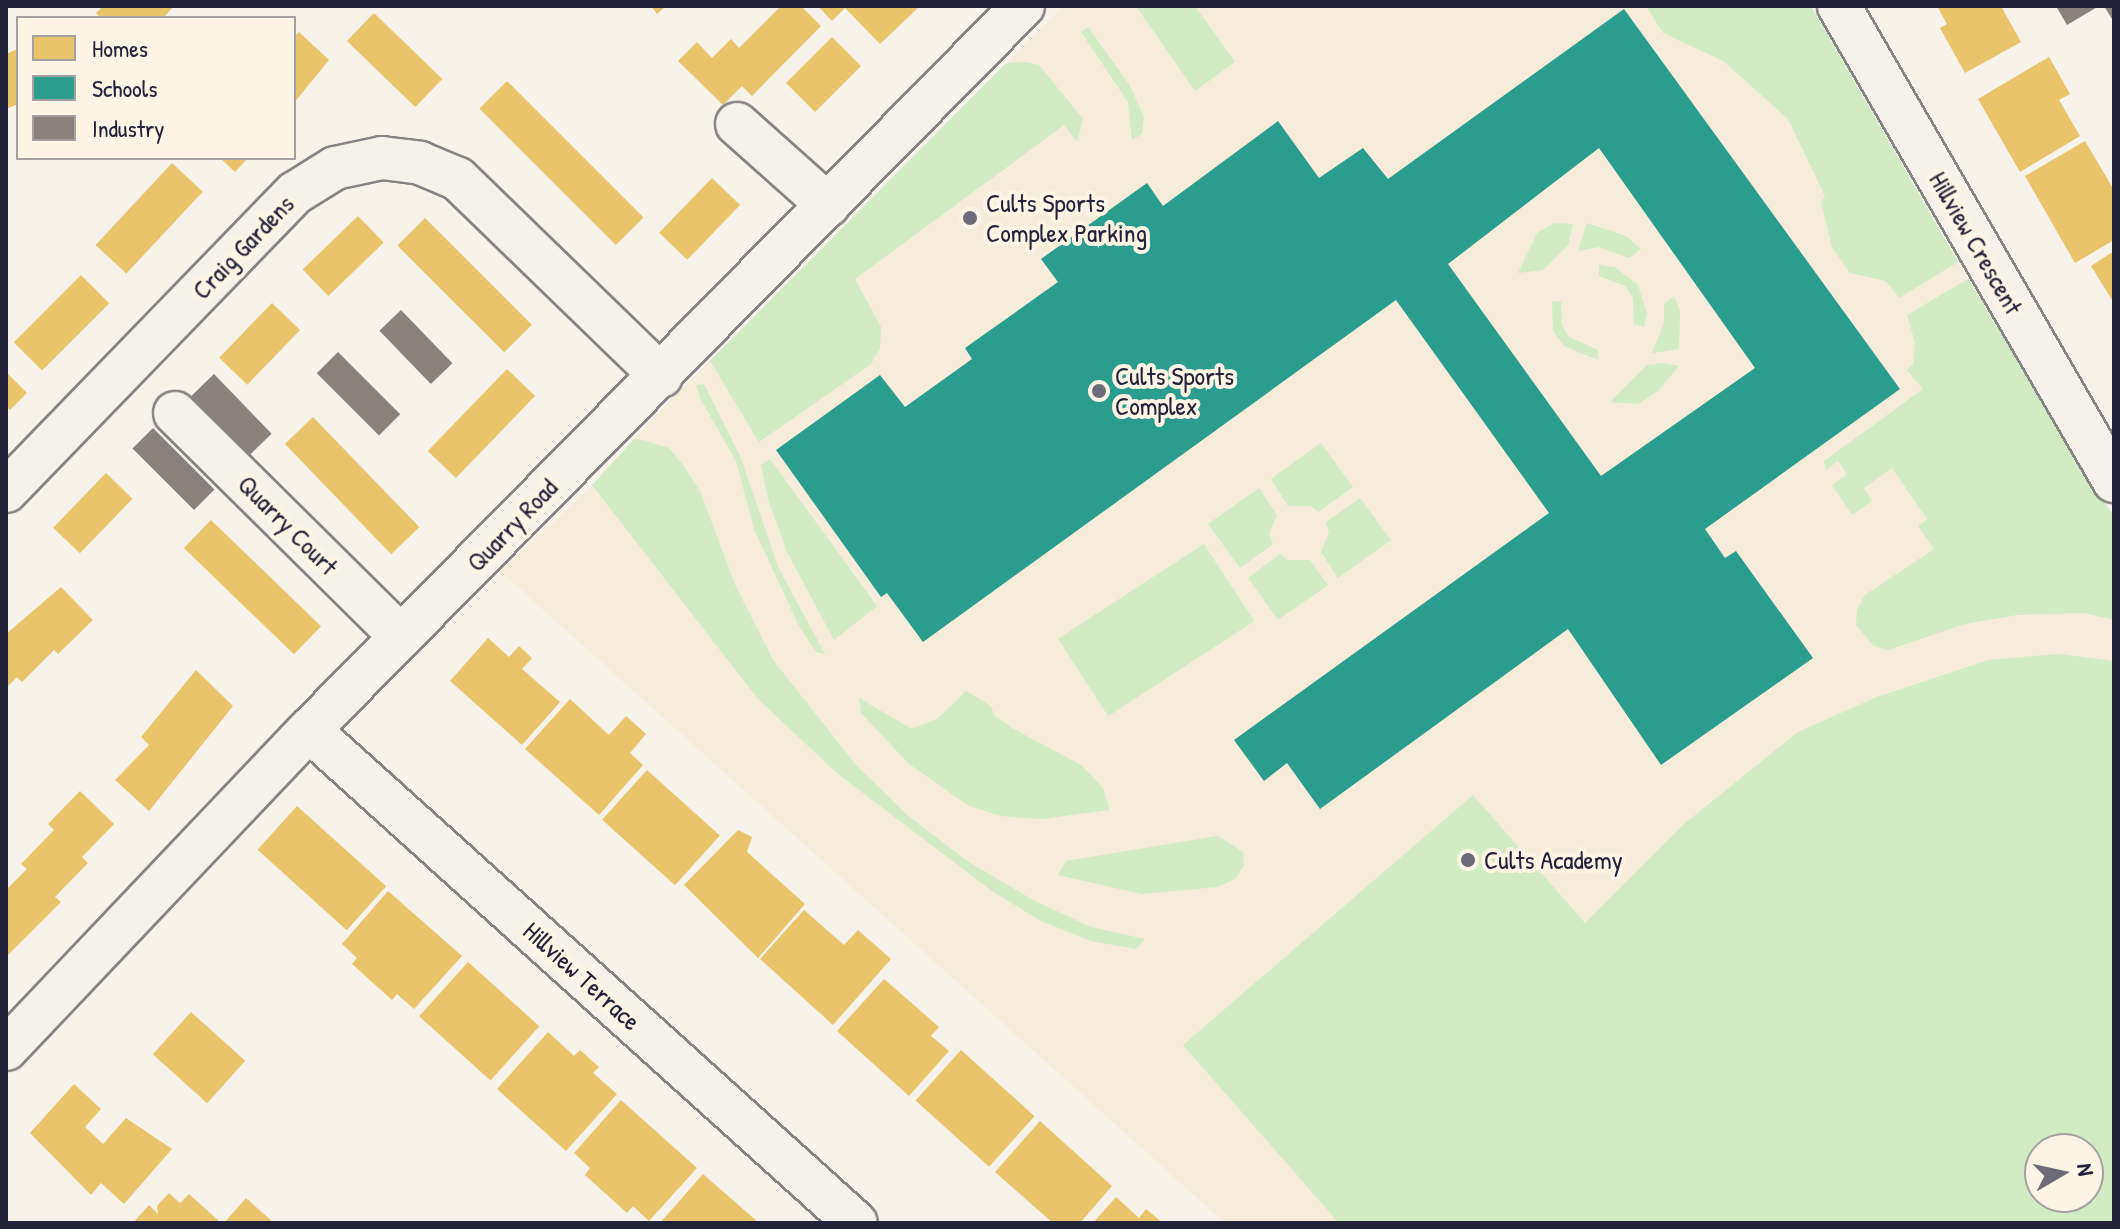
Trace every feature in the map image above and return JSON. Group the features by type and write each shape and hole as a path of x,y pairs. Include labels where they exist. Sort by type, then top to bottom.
{"street":[{"name":"Quarry Road","path":"6,1049 309,730 1023,6"},
{"name":"Hillview Crescent","path":"1839,6 2114,481"},
{"path":"737,124 828,205"},
{"name":"Craig Gardens","path":"6,491 295,193 335,168 382,158 420,163 458,179 661,376"},
{"name":"Quarry Court","path":"175,413 401,637"},
{"name":"Hillview Terrace","path":"309,730 856,1223"}],"shaded area":[{"name":"Cults Academy","path":"1064,6 1811,6 1958,262 2114,517 2114,1223 1225,1223 500,571 589,489 664,407"}],"green space":[{"path":"1136,6 1195,6 1235,62 1195,91"},
{"path":"1646,6 1811,6 1958,262 1899,298 1886,281 1850,273 1832,247 1821,202 1825,196 1788,119 1723,61 1663,33"},
{"path":"1088,27 1129,84 1144,117 1142,134 1132,140 1128,102 1081,32"},
{"path":"1006,63 1039,65 1083,119 1077,142 1064,125 855,279 881,327 880,348 871,364 759,442 710,361"},
{"path":"1555,223 1573,224 1568,245 1543,270 1518,273 1537,233"},
{"path":"1587,223 1626,236 1641,249 1629,258 1599,247 1578,251"},
{"path":"1599,265 1615,267 1638,285 1647,314 1644,327 1634,324 1633,298 1625,286 1599,276"},
{"path":"1968,279 2114,517 2114,620 2084,613 2017,615 1965,624 1888,650 1874,646 1856,625 1857,610 1865,595 1934,549 1918,526 1927,519 1892,468 1864,488 1872,501 1852,515 1832,485 1847,474 1838,461 1826,470 1824,461 1923,389 1907,370 1913,365 1915,343 1907,315"},
{"path":"1674,296 1680,311 1679,349 1652,353 1664,323 1664,304"},
{"path":"1552,301 1561,302 1562,325 1569,337 1598,350 1598,360 1564,346 1553,331"},
{"path":"1664,363 1679,366 1658,391 1638,404 1610,402 1647,365"},
{"path":"704,384 741,458 778,567 825,654 816,652 799,626 754,529 736,461 700,398 696,385"},
{"path":"635,438 669,448 683,465 700,491 736,587 773,660 856,765 906,814 967,861 1033,900 1091,927 1145,939 1136,949 1091,941 1039,920 992,891 838,774 758,699 592,485"},
{"path":"1321,443 1353,487 1318,512 1311,506 1288,506 1271,479"},
{"path":"770,459 877,606 834,640 787,552 768,499 761,465"},
{"path":"1259,488 1277,515 1269,534 1273,544 1240,568 1208,524"},
{"path":"1360,498 1391,540 1338,578 1321,552 1329,533 1326,522"},
{"path":"1204,544 1254,621 1108,716 1058,639"},
{"path":"1280,554 1288,560 1310,560 1328,585 1278,620 1248,578"},
{"path":"2059,654 2114,661 2114,1223 1339,1223 1183,1045 1473,795 1585,923 1684,824 1798,732 1877,697 1988,660"},
{"path":"966,691 991,706 994,715 1012,728 1081,765 1103,788 1110,810 1041,819 1001,816 969,806 909,764 861,713 859,698 912,729 937,719"},
{"path":"1218,836 1243,852 1244,866 1235,879 1217,887 1142,894 1058,875 1066,861"}],"building: Homes":[{"path":"103,6 174,6 165,16 99,16 96,13"},
{"path":"651,6 666,6 657,14"},
{"path":"781,6 801,6 821,26 752,96 742,86 723,105 678,61 697,42 712,58 731,39 739,48"},
{"path":"818,6 920,6 880,44 845,8 832,21"},
{"path":"1937,6 2001,6 2021,42 1965,73 1940,28 1947,24"},
{"path":"374,13 442,79 415,107 347,41"},
{"path":"299,32 329,60 296,101 296,35"},
{"path":"832,37 861,66 815,112 786,83"},
{"path":"16,50 16,105 6,109 6,54"},
{"path":"2049,57 2070,94 2059,100 2080,136 2020,172 1978,99"},
{"path":"507,81 643,217 616,245 479,109"},
{"path":"2085,141 2114,190 2114,240 2075,263 2025,176"},
{"path":"222,160 246,160 235,172"},
{"path":"172,163 203,192 126,274 96,245"},
{"path":"712,178 740,205 687,260 659,233"},
{"path":"358,216 384,243 328,296 303,269"},
{"path":"425,218 532,325 504,352 397,246"},
{"path":"2114,251 2114,303 2091,266"},
{"path":"81,275 109,303 42,370 14,342"},
{"path":"272,303 300,330 247,385 219,358"},
{"path":"507,369 535,396 456,478 428,451"},
{"path":"6,372 27,393 10,410 6,405"},
{"path":"313,417 419,527 391,554 285,444"},
{"path":"106,473 133,499 80,553 53,528"},
{"path":"211,520 321,626 294,654 184,548"},
{"path":"61,587 93,620 58,654 54,650 22,682 17,677 6,688 6,634"},
{"path":"488,638 509,657 519,646 532,658 522,669 560,702 522,745 450,681"},
{"path":"196,670 233,706 149,811 115,780 149,745 141,737"},
{"path":"570,699 609,735 626,716 646,734 630,753 643,765 599,815 525,749"},
{"path":"647,770 720,836 675,885 602,820"},
{"path":"80,791 114,824 82,857 88,863 55,897 61,902 6,957 6,890 27,869 21,864 54,830 48,824"},
{"path":"297,806 386,886 347,930 258,850"},
{"path":"738,830 752,837 747,852 805,904 758,958 684,885"},
{"path":"388,891 462,956 414,1009 397,994 392,1000 352,964 357,958 342,944"},
{"path":"804,910 844,945 858,930 891,959 833,1025 760,959"},
{"path":"468,962 539,1026 490,1080 419,1016"},
{"path":"884,979 939,1027 931,1036 949,1051 909,1096 837,1031"},
{"path":"191,1012 245,1061 207,1103 153,1054"},
{"path":"548,1032 574,1056 580,1050 599,1067 593,1073 617,1094 566,1151 497,1089"},
{"path":"961,1050 1035,1116 989,1167 915,1101"},
{"path":"74,1084 101,1109 85,1127 103,1144 126,1118 172,1149 124,1204 101,1183 91,1195 30,1133"},
{"path":"621,1100 697,1168 649,1221 633,1206 627,1213 585,1175 590,1168 574,1153"},
{"path":"1040,1121 1112,1186 1080,1223 1053,1223 995,1172"},
{"path":"703,1174 759,1223 660,1223"},
{"path":"169,1193 180,1203 189,1194 221,1223 133,1223 149,1205 158,1214 157,1206"},
{"path":"1116,1197 1139,1218 1146,1209 1163,1223 1093,1223"},
{"path":"246,1198 274,1223 224,1223"}],"building: Schools":[{"path":"1624,9 1900,389 1705,529 1725,558 1736,551 1813,658 1661,765 1568,629 1320,809 1287,763 1264,781 1234,740 1549,513 1396,300 923,642 887,593 881,597 776,450 880,375 905,407 972,359 965,348 1058,282 1041,259 1147,183 1163,206 1278,121 1319,178 1363,148 1388,179","holes":["1599,148 1755,368 1601,476 1448,264"]}],"building: Industry":[{"path":"2056,6 2099,6 2067,25"},
{"path":"2104,6 2114,6 2114,22"},
{"path":"401,310 452,363 431,384 379,331"},
{"path":"338,352 400,414 379,435 317,373"},
{"path":"214,374 272,434 248,457 190,397"},
{"path":"153,428 215,490 194,510 132,449"}],"place":[{"name":"Cults Sports Complex Parking","path":"970,218"},
{"name":"Cults Sports Complex","path":"1099,391"},
{"name":"Cults Academy","path":"1468,860"}]}
